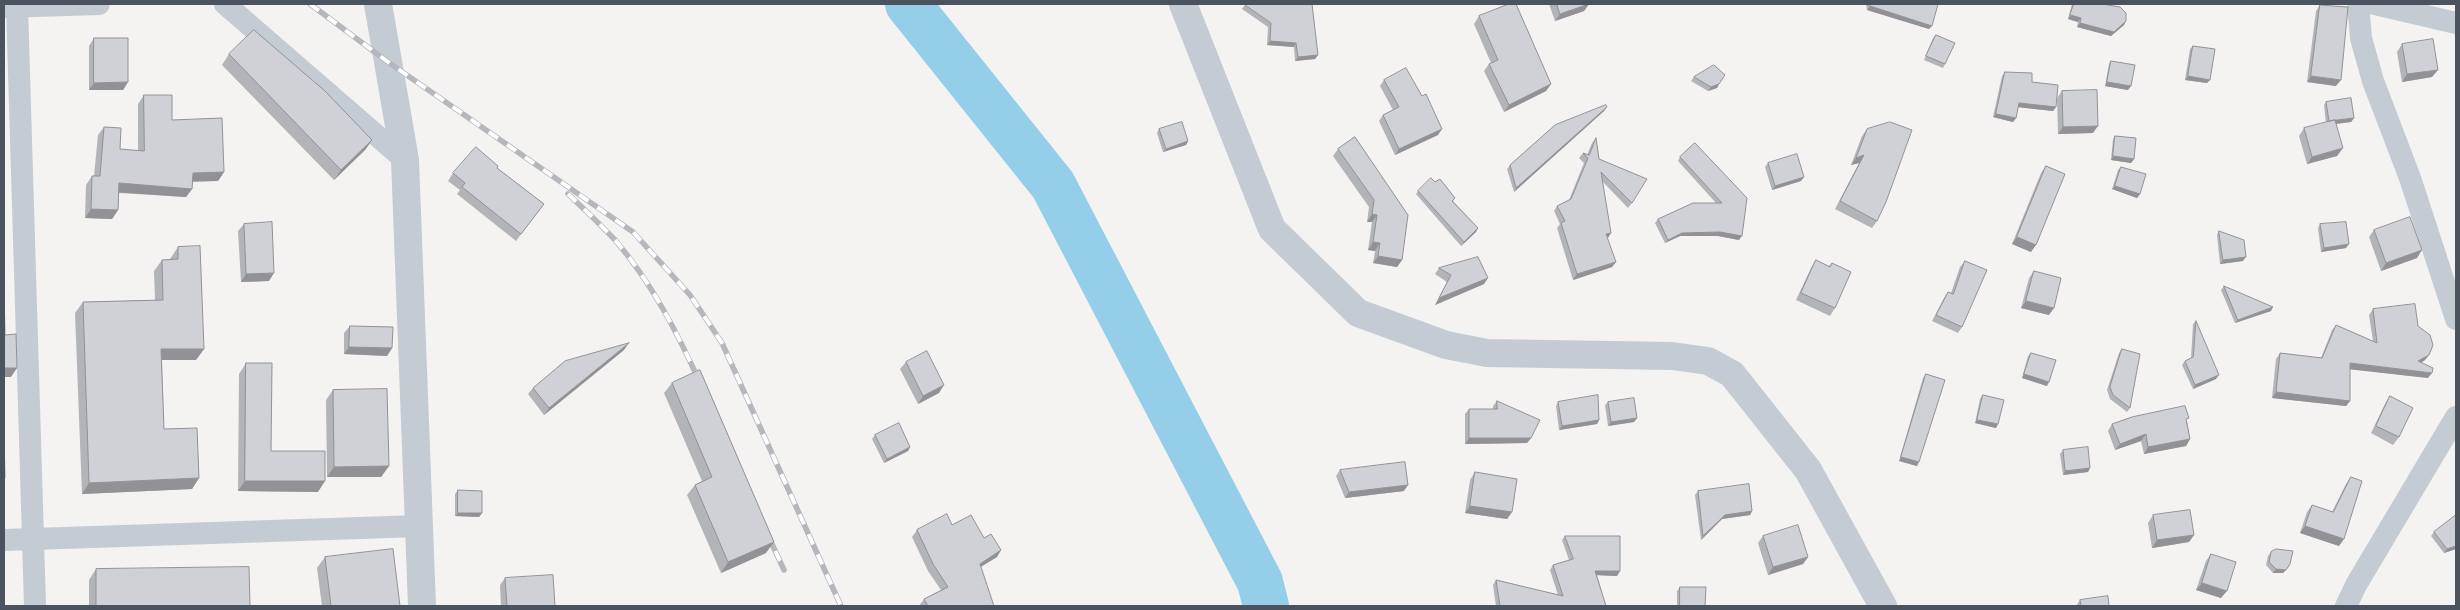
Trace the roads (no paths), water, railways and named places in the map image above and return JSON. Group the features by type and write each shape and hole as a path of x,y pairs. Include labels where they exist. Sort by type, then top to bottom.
{"street":[{"path":"35,606 10,7 99,4"},
{"path":"224,4 405,160"},
{"path":"378,4 405,160 422,606"},
{"path":"1183,4 1272,229 1358,313 1446,345 1487,353 1672,356 1708,361 1732,374 1808,470 1883,606"},
{"path":"2358,4 2361,38 2373,81 2410,178 2456,319"},
{"path":"2375,4 2456,23"},
{"path":"2346,606 2356,585 2456,418"},
{"path":"4,540 419,526"}],"waterway":[{"path":"908,4 1053,185 1260,582 1266,606"}],"railway":[{"path":"310,4 388,62 633,232 690,295 722,343 841,606"},
{"path":"568,194 615,240 641,274 673,328 701,385"},
{"path":"766,531 784,570"}]}
